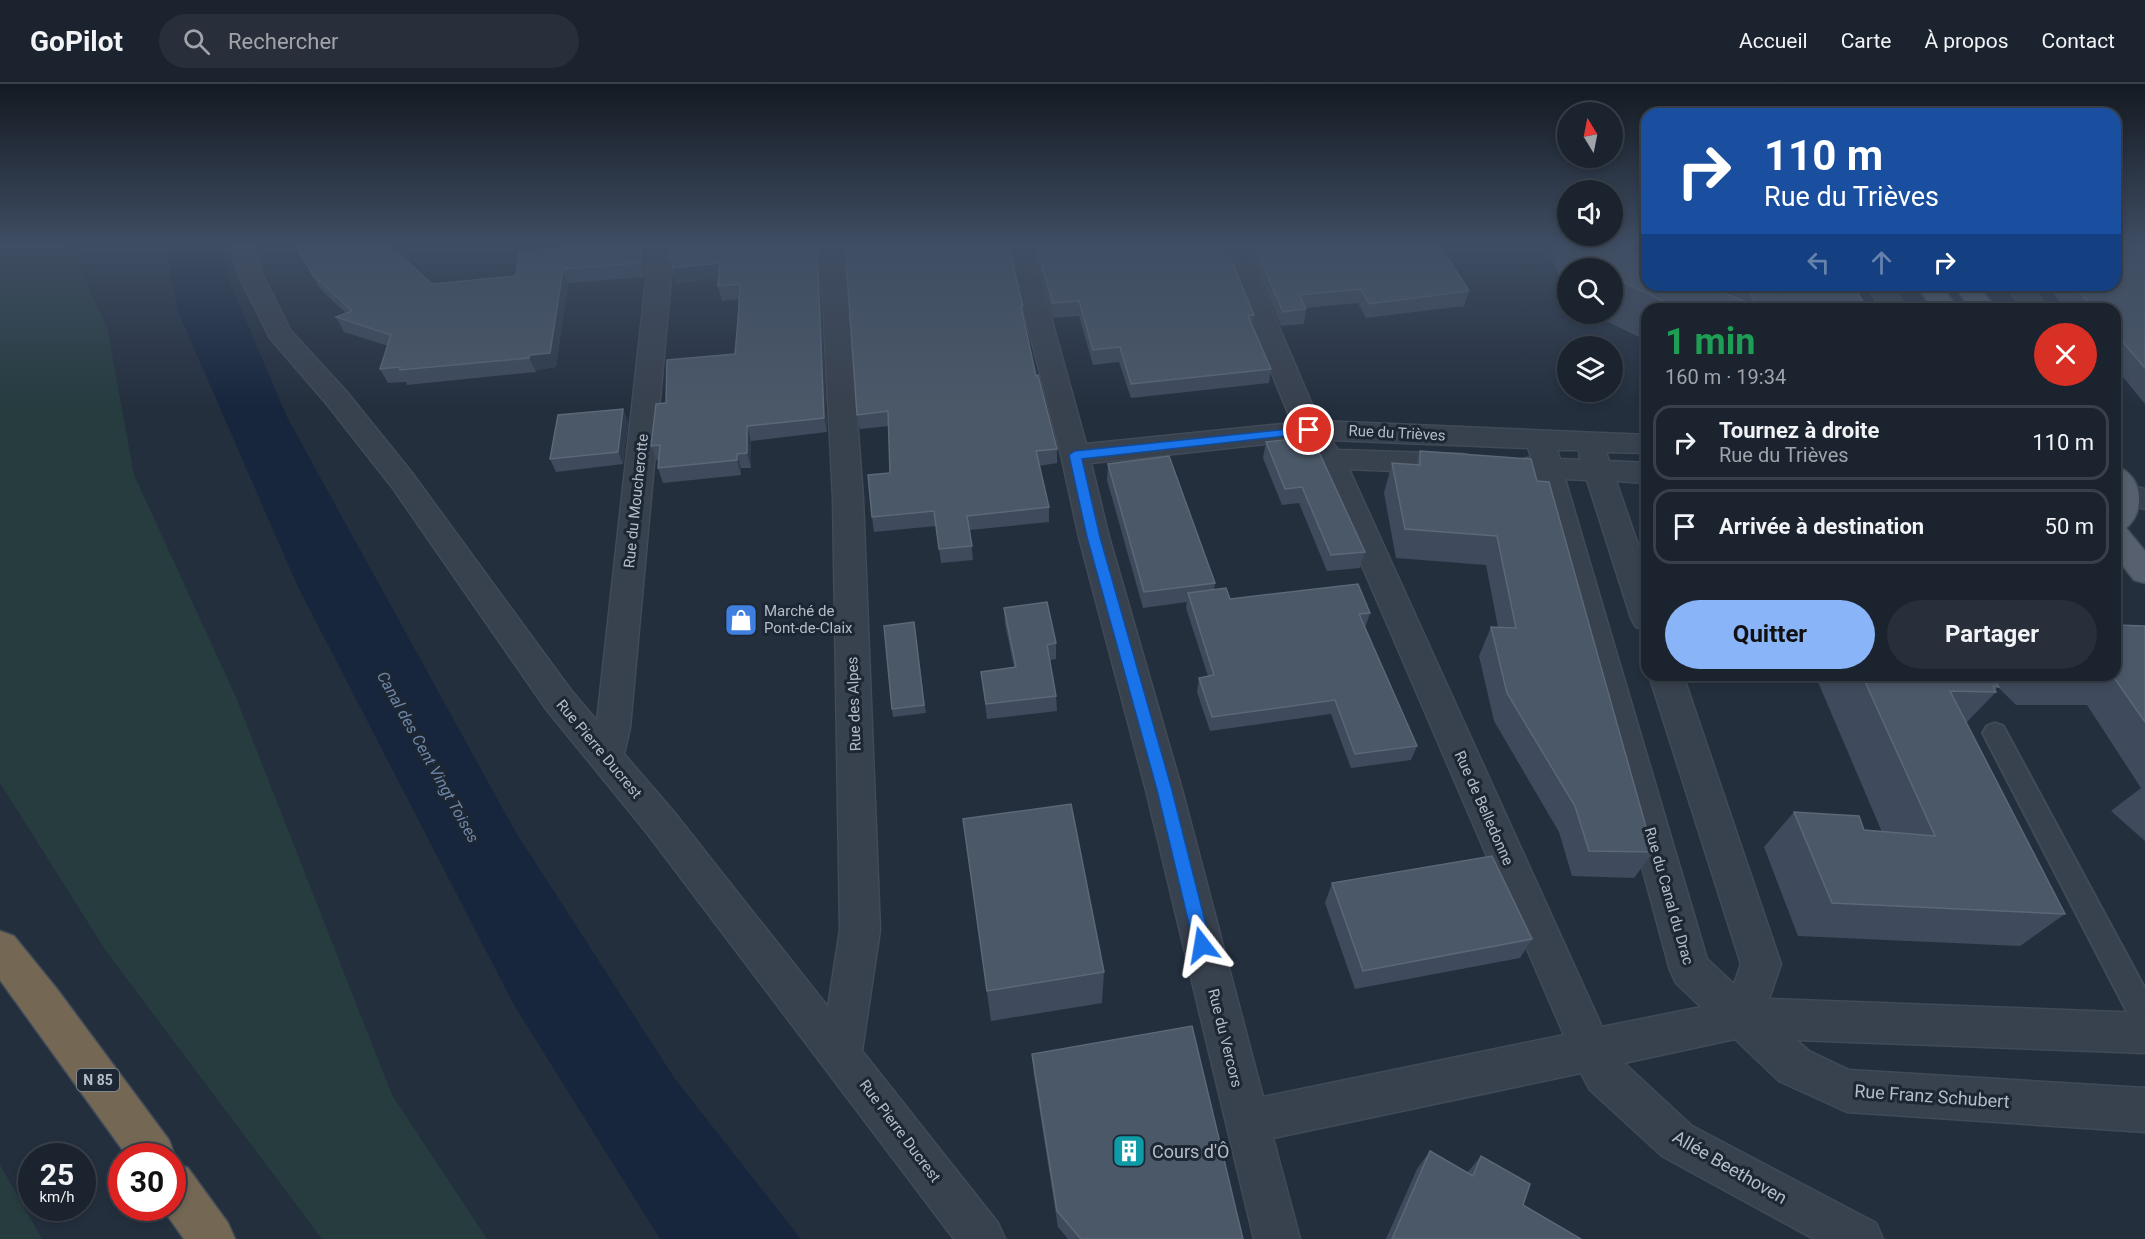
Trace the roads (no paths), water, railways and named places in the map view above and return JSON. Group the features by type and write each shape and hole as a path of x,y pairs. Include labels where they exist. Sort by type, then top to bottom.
{"highway":[{"name":"N 85","path":"0,927 43,1003"},
{"name":"N 85","path":"0,949 43,1003 144,1143"},
{"path":"186,1203 212,1239"}],"main road":[{"path":"2121,518 2128,515 2133,506 2131,491"},
{"path":"2121,543 2145,573"}],"street":[{"name":"Rue Pierre Ducrest","path":"262,299 279,333 336,397 402,480 558,699 660,822 982,1239"},
{"name":"Rue du Moucherotte","path":"606,757 613,728 656,299"},
{"name":"Rue des Alpes","path":"835,299 848,498 860,930 841,1054"},
{"name":"Rue du Vercors","path":"1034,299 1094,537 1164,790 1277,1239"},
{"name":"Rue de Belledonne","path":"1256,299 1591,1050"},
{"name":"Rue du Trièves","path":"1320,444 1501,466 1589,442 1641,444"},
{"path":"1589,442 1641,600"},
{"name":"Rue du Trièves","path":"1075,455 1320,444 1544,454 1599,471 1641,473"},
{"name":"Rue du Canal du Drac","path":"1544,454 1690,970 1742,1018"},
{"path":"1668,681 1761,964 1742,1018"},
{"path":"1246,1122 1742,1018 2145,1033"},
{"name":"Rue Franz Schubert","path":"1742,1018 1794,1066 1847,1091 2145,1110"},
{"name":"Allée Beethoven","path":"1591,1050 1605,1075 1677,1141 1860,1239"}],"lane":[{"path":"1995,733 2145,1017"}],"water":[{"name":"Canal des Cent Vingt Toises","path":"175,299 237,299 287,417 515,831 675,1079 801,1239 660,1239 514,1005 297,585 177,309"}],"place":[{"name":"Marché de Pont-de-Claix","path":"741,620"},
{"name":"Cours d'Ô","path":"1129,1151"}]}
